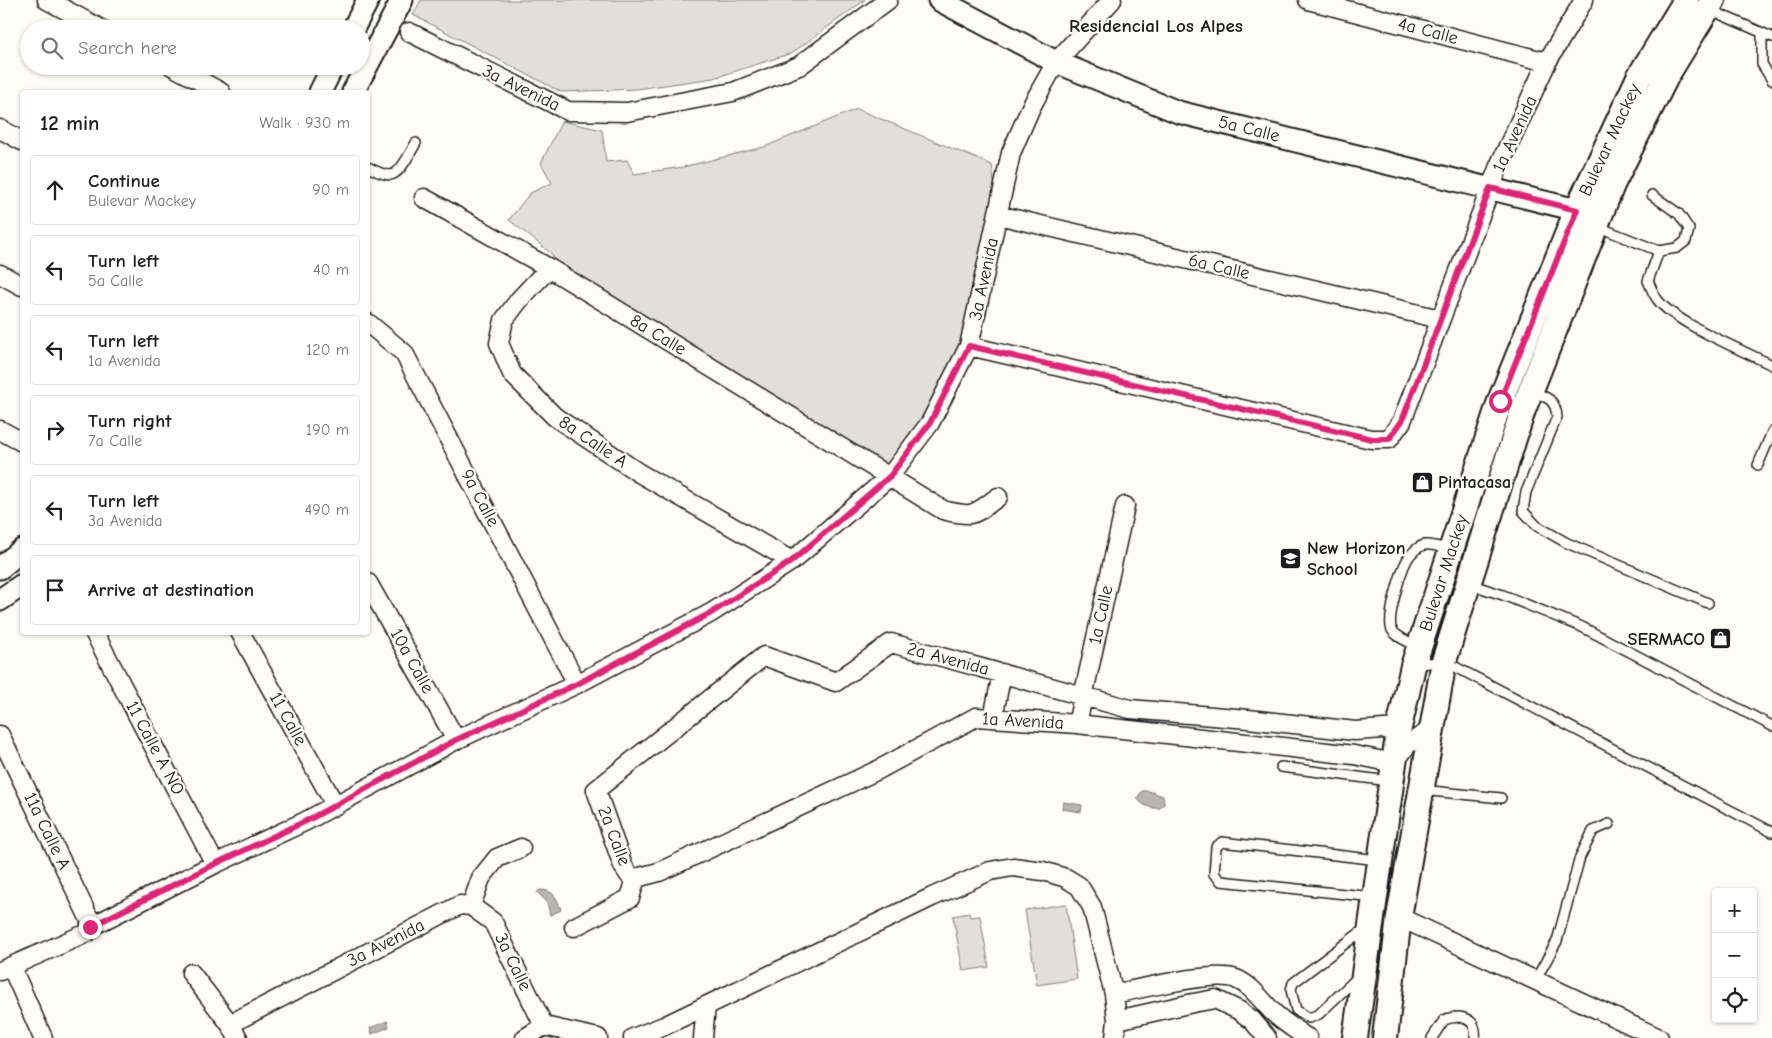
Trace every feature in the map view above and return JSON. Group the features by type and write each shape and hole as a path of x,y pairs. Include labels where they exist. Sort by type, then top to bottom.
{"main road":[{"name":"Bulevar Mackey","path":"1352,1038 1364,971 1399,728 1416,657 1500,401 1577,210 1639,77 1686,0"},
{"name":"Bulevar Mackey","path":"1385,1038 1399,917 1444,661 1468,584 1523,410 1612,185 1667,75 1710,4"},
{"path":"1577,210 1586,211 1592,206 1645,93 1652,84 1667,75"}],"street":[{"path":"47,0 84,20"},
{"path":"358,20 368,0"},
{"path":"370,60 402,0"},
{"name":"5a Calle","path":"939,0 1056,62 1178,112 1577,210"},
{"name":"3a Avenida","path":"6,969 87,933 90,927 306,821 456,740 577,684 711,613 792,561 890,476 930,423 969,346 1011,153 1031,107 1056,62 1112,0"},
{"name":"4a Calle","path":"1308,0 1332,3 1548,62"},
{"name":"1a Avenida","path":"969,346 1372,439 1389,439 1402,421 1490,188 1548,62 1584,0"},
{"name":"3a Avenida","path":"409,32 568,111 628,112 733,92 799,66 885,2"},
{"path":"189,75 217,90"},
{"path":"321,90 328,75"},
{"path":"354,90 362,75"},
{"path":"0,129 20,140"},
{"name":"8a Calle","path":"424,198 549,268 944,510 962,515 974,514 998,497"},
{"name":"6a Calle","path":"998,215 1440,319"},
{"name":"8a Calle A","path":"549,268 519,300 504,320 499,343 512,374 555,417 639,473 792,561"},
{"path":"0,274 20,285"},
{"name":"9a Calle","path":"370,325 404,353 577,684"},
{"path":"0,430 20,441"},
{"name":"1a Calle","path":"1077,724 1125,506"},
{"path":"0,568 20,552"},
{"path":"0,600 20,586"},
{"name":"10a Calle","path":"370,587 456,740"},
{"name":"11 Calle A NO","path":"96,635 215,864"},
{"name":"11 Calle","path":"242,635 335,805"},
{"name":"2a Avenida","path":"596,790 764,656 836,682 891,643 1130,709 1358,731 1399,728"},
{"path":"993,718 1002,673"},
{"path":"1137,731 1141,710"},
{"name":"1a Avenida","path":"636,878 659,872 878,770 976,717 1077,724 1354,756 1393,772"},
{"path":"1207,740 1248,719"},
{"path":"1393,772 1407,745 1432,730"},
{"name":"11a Calle A","path":"0,735 5,759 90,920 90,927"},
{"name":"2a Calle","path":"596,790 624,866 629,875 636,878"},
{"path":"472,906 481,878 496,858 521,848"},
{"path":"633,1038 670,1032 706,1006 932,897 990,871 1013,867 1043,871 1066,878 1079,886 1092,907 1114,994 1118,1020 1115,1038"},
{"path":"574,927 630,898 636,878"},
{"name":"3a Avenida","path":"234,1031 460,905 472,906"},
{"name":"3a Calle","path":"472,906 493,922 544,1026"},
{"path":"1399,917 1659,1038"},
{"path":"6,969 42,1038"},
{"path":"191,973 234,1031"},
{"path":"1114,994 1223,975 1236,978 1248,985 1277,1016 1308,1038"},
{"path":"1118,1020 1193,1003 1215,1000 1240,1011 1252,1020 1267,1038"},
{"path":"703,1038 706,1006"},
{"path":"525,1038 544,1026 598,1038"}],"lane":[{"path":"1710,4 1762,34 1772,37"},
{"path":"1762,34 1762,64 1772,80"},
{"path":"370,168 392,176 398,172 416,143"},
{"path":"1595,226 1659,251 1677,248 1686,241 1689,229 1679,214 1652,195"},
{"path":"1659,251 1648,281 1657,299 1671,313 1695,327 1772,365"},
{"path":"1530,391 1553,402 1557,408 1557,417 1526,492 1523,511 1537,526 1567,543 1708,603"},
{"path":"1758,465 1772,432"},
{"path":"1451,550 1424,545 1418,548 1408,558 1400,579 1390,615 1391,629 1416,657 1444,661 1772,832"},
{"path":"1468,584 1503,595 1582,627 1772,726"},
{"path":"1281,767 1393,772"},
{"path":"1421,790 1501,798"},
{"path":"1535,981 1557,941 1580,857 1593,831 1609,824"},
{"path":"1374,897 1222,881 1214,874 1216,847 1222,842 1380,860"},
{"path":"1364,971 1319,1014 1309,1018 1296,1010 1291,990 1294,983 1370,925"},
{"path":"1432,1038 1444,1020 1458,1016 1466,1018 1474,1025 1476,1029 1475,1038"}],"shaded area":[{"path":"421,0 865,0 792,53 714,78 637,89 561,92 413,15"},
{"path":"857,109 992,165 998,215 969,346 888,468 561,271 551,253 509,220 530,193 552,183 541,163 562,121 602,130 606,162 627,160 634,174 683,167 764,147"},
{"path":"1142,791 1149,791 1163,796 1164,804 1160,808 1144,805 1137,798"},
{"path":"1063,802 1082,805 1081,812 1062,809"},
{"path":"540,890 552,893 561,910 550,915 547,902 537,892"},
{"path":"1066,904 1077,979 1037,985 1025,910"},
{"path":"969,913 970,917 980,916 989,967 963,971 953,916"},
{"path":"387,1021 389,1027 372,1034 370,1028"}],"place":[{"name":"Pintacasa","path":"1422,482"},
{"name":"New Horizon School","path":"1291,558"},
{"name":"SERMACO","path":"1721,639"}],"district":[{"name":"Residencial Los Alpes","path":"1156,26"}],"route":[{"path":"90,927 306,821 456,740 577,684 711,613 792,561 890,476 904,459 930,423 969,346 1372,439 1389,439 1402,421 1490,188 1577,210 1500,401"}]}
